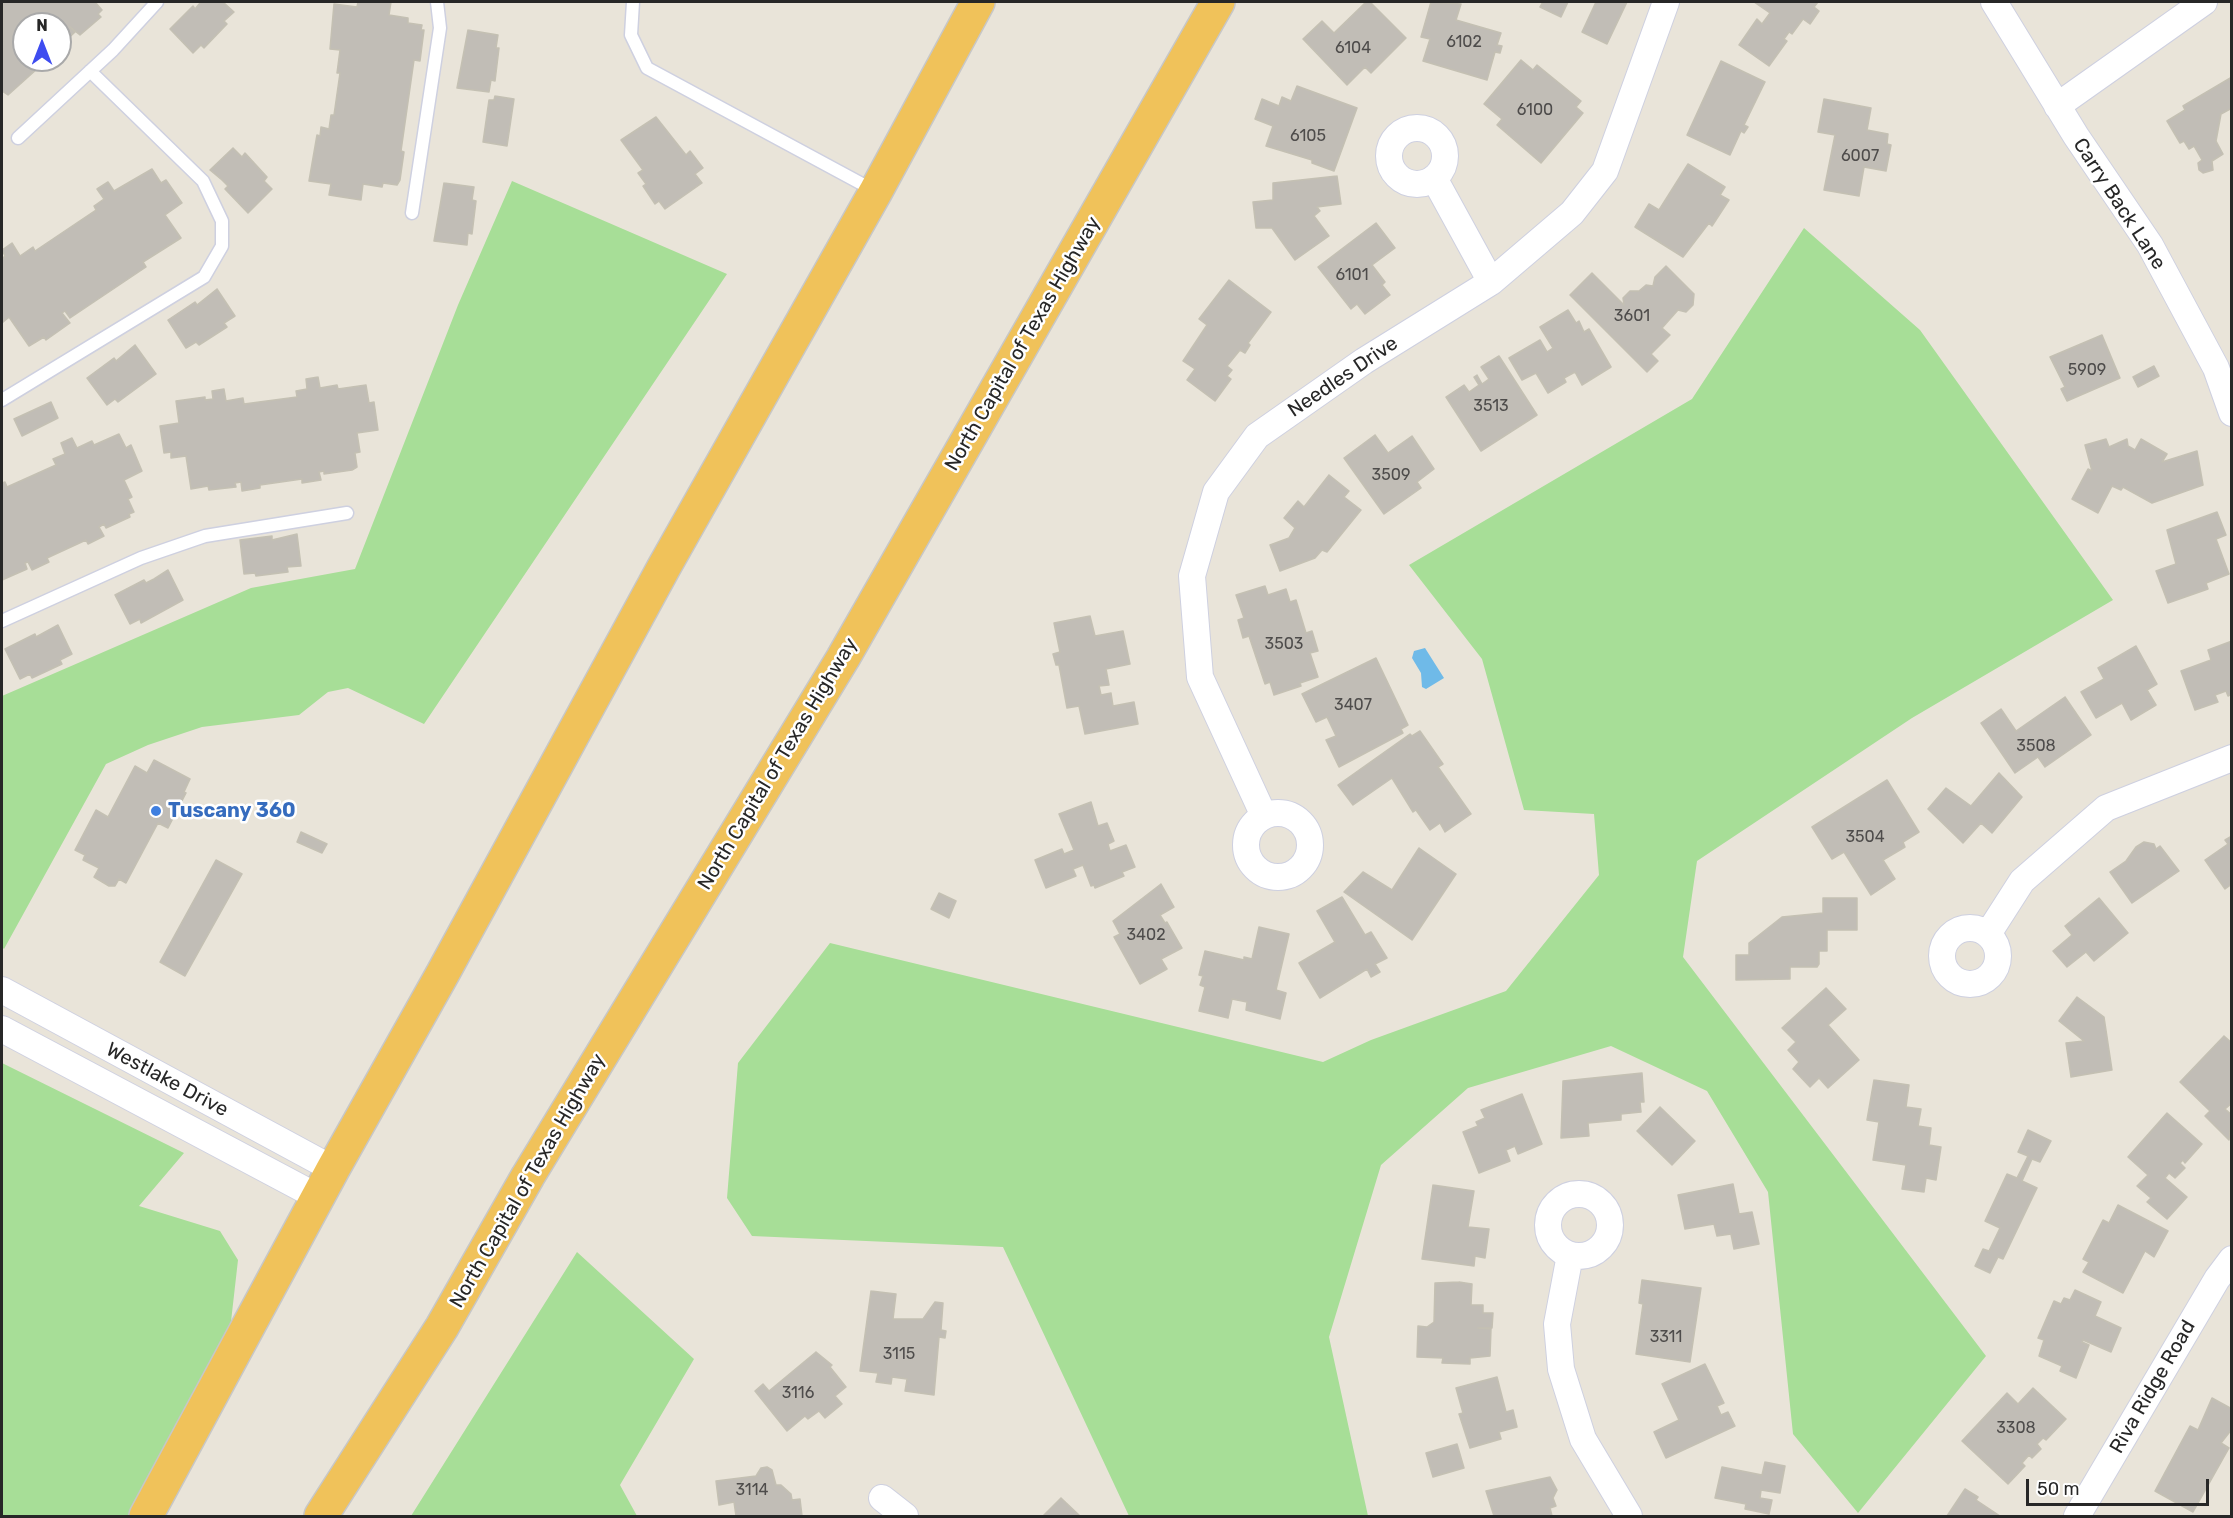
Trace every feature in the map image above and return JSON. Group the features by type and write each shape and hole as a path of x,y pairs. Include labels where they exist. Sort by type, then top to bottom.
{"highway":[{"path":"146,1516 325,1183 443,973 664,567 876,191 978,2"},
{"name":"North Capital of Texas Highway","path":"321,1516 442,1327 528,1176 843,658 1218,2"}],"street":[{"name":"Needles Drive","path":"1264,816 1200,677 1192,576 1216,492 1257,436 1364,361 1491,282 1572,213 1605,171 1666,2"},
{"name":"Carry Back Lane","path":"1994,2 2056,106 2150,245 2216,368 2232,413"},
{"path":"2056,106 2204,2"},
{"path":"1434,178 1491,282"},
{"path":"1988,934 2022,881 2106,808 2232,758"},
{"name":"Westlake Drive","path":"2,990 325,1183"},
{"name":"Westlake Drive","path":"2,1029 325,1183"},
{"path":"1570,1255 1557,1324 1562,1369 1583,1439 1629,1516"},
{"name":"Riva Ridge Road","path":"2077,1516 2217,1279 2232,1258"},
{"path":"882,1498 904,1516"}],"lane":[{"path":"18,138 90,71 157,2"},
{"path":"412,213 440,28 437,2"},
{"path":"633,2 631,35 647,68 876,191"},
{"path":"2,400 204,278 222,246 222,222 203,181 90,71"},
{"path":"2,621 141,558 205,536 347,513"}],"green space":[{"path":"512,181 727,274 424,724 348,688 328,692 299,715 202,727 148,745 106,764 4,949 2,947 2,696 251,588 355,569 458,305"},
{"path":"1804,228 1920,330 2113,600 1912,718 1697,861 1683,957 1986,1356 1858,1513 1793,1434 1768,1192 1707,1091 1611,1046 1468,1088 1381,1165 1329,1337 1368,1516 1129,1516 1003,1247 752,1236 727,1198 738,1063 830,943 1323,1062 1371,1040 1506,991 1599,875 1594,814 1524,810 1482,659 1409,565 1692,399"},
{"path":"2,1063 184,1153 139,1206 220,1231 238,1260 228,1348 136,1516 2,1516"},
{"path":"577,1252 694,1359 620,1485 637,1516 411,1516"}],"water":[{"path":"1425,648 1444,678 1426,689 1422,687 1421,673 1412,658 1414,651"}],"building":[{"path":"3,2 95,2 102,10 98,14 101,17 80,35 72,29 72,12 12,12 12,72 34,72 8,95 2,91"},
{"path":"199,2 223,2 234,12 224,21 227,24 204,48 201,45 193,53 170,29 193,6 195,9"},
{"path":"358,2 391,2 389,15 408,18 408,23 422,25 421,30 424,30 420,61 414,60 401,151 404,152 400,180 397,185 383,183 382,187 363,184 361,200 329,195 331,184 309,181 317,135 320,136 321,127 329,129 331,115 334,115 340,73 337,73 340,50 330,49 334,4 357,7"},
{"path":"1366,2 1370,2 1406,38 1371,73 1365,67 1347,85 1303,39 1322,21 1334,33"},
{"path":"1431,2 1461,4 1456,20 1501,33 1497,45 1502,46 1500,53 1495,52 1487,80 1423,61 1430,39 1421,37"},
{"path":"1543,2 1568,2 1561,17 1540,7"},
{"path":"1596,2 1627,2 1607,44 1582,32"},
{"path":"1754,2 1818,2 1814,7 1819,11 1810,24 1803,19 1792,34 1789,32 1784,39 1787,41 1769,66 1739,45 1757,19 1762,24 1770,13"},
{"path":"468,30 498,35 496,48 499,48 495,81 491,80 489,92 457,88"},
{"path":"1521,60 1533,70 1537,65 1581,101 1576,107 1583,113 1541,163 1497,125 1502,119 1484,104"},
{"path":"1721,61 1765,82 1744,125 1748,127 1744,133 1741,131 1730,155 1687,135"},
{"path":"2232,77 2232,108 2221,114 2216,141 2223,154 2212,161 2213,170 2203,173 2199,170 2198,163 2202,160 2194,146 2189,149 2184,141 2180,143 2167,121 2185,110 2183,106"},
{"path":"1297,86 1357,108 1334,171 1312,163 1312,160 1266,146 1273,126 1255,119 1262,99 1279,106 1282,97 1291,101"},
{"path":"495,96 514,99 507,146 483,142 489,100 494,100"},
{"path":"1824,99 1871,108 1867,130 1888,134 1887,144 1891,145 1886,171 1864,167 1859,196 1824,190 1835,135 1818,132"},
{"path":"656,117 686,155 690,151 703,168 695,174 702,183 665,209 659,201 655,204 643,186 646,184 638,173 643,170 621,140"},
{"path":"233,148 242,157 245,153 267,177 264,181 272,189 248,213 225,189 228,186 210,170"},
{"path":"1688,164 1725,187 1720,195 1729,200 1712,226 1709,223 1683,257 1635,227 1649,204 1659,210"},
{"path":"152,169 161,183 166,180 182,203 165,215 181,238 143,262 146,267 70,318 65,311 62,313 70,323 46,340 44,337 29,346 9,317 2,323 2,259 5,256 2,250 12,243 20,256 33,247 35,251 96,210 94,206 104,199 97,189 108,182 114,191"},
{"path":"1337,176 1341,204 1317,207 1320,211 1314,216 1329,236 1295,260 1272,228 1256,228 1253,202 1273,200 1273,183"},
{"path":"444,183 474,187 472,200 476,201 472,234 468,233 467,245 434,241"},
{"path":"1376,223 1395,248 1372,265 1385,282 1382,285 1390,295 1365,314 1357,304 1351,309 1318,267"},
{"path":"1666,266 1694,294 1693,305 1686,312 1678,310 1662,328 1670,335 1651,354 1658,361 1647,372 1570,295 1592,273 1624,305 1623,298 1630,291 1639,291 1646,285 1653,286 1655,277"},
{"path":"1229,280 1271,312 1248,343 1250,345 1245,353 1240,350 1227,366 1232,370 1227,376 1231,379 1215,401 1187,380 1195,369 1183,361 1207,325 1199,319"},
{"path":"217,289 235,316 224,323 227,327 199,345 196,342 186,348 168,320 195,302 197,305"},
{"path":"1568,310 1576,323 1579,321 1584,332 1589,329 1611,367 1582,385 1575,372 1564,378 1566,382 1548,393 1536,373 1522,380 1509,358 1540,340 1547,352 1553,348 1540,327"},
{"path":"2102,335 2120,378 2067,401 2061,389 2065,387 2050,357"},
{"path":"135,345 156,374 118,402 115,399 107,405 87,378 114,358 116,361"},
{"path":"1499,356 1537,415 1481,451 1446,397 1464,385 1469,392 1479,385 1474,377 1477,375 1482,384 1489,379 1481,367"},
{"path":"2154,366 2159,376 2138,387 2133,377"},
{"path":"318,377 320,388 337,385 338,389 366,385 369,403 374,402 378,430 357,433 360,452 355,453 357,467 352,470 324,474 324,471 319,472 321,480 302,483 302,479 260,485 260,488 242,491 241,482 235,483 236,487 209,490 208,486 191,489 186,456 171,458 171,452 164,453 160,426 179,423 176,401 205,397 205,400 213,399 212,391 224,389 226,401 243,398 244,404 297,397 296,391 307,389 306,379"},
{"path":"51,402 58,418 22,436 14,419"},
{"path":"119,434 126,448 131,445 142,471 124,480 132,497 128,499 134,512 129,514 130,517 106,528 104,524 99,527 104,536 88,544 86,540 47,558 49,562 32,570 28,562 25,563 27,569 2,580 2,483 5,482 7,487 56,465 53,459 65,454 61,443 72,438 77,448 92,441 94,445"},
{"path":"1375,435 1388,453 1412,436 1434,469 1417,482 1421,488 1384,514 1344,458"},
{"path":"2106,439 2109,447 2127,439 2128,446 2135,450 2141,439 2167,454 2162,462 2197,451 2203,485 2152,503 2123,487 2121,490 2112,486 2098,513 2072,499 2088,469 2092,471 2085,445"},
{"path":"1329,475 1349,491 1344,497 1361,510 1327,552 1322,550 1315,558 1280,571 1270,545 1289,538 1295,528 1284,518 1298,501 1304,507"},
{"path":"2217,512 2226,535 2216,539 2229,574 2206,583 2208,589 2168,603 2156,571 2176,564 2167,530"},
{"path":"297,534 301,566 287,567 288,572 256,576 255,573 244,574 240,540 272,536 272,540"},
{"path":"168,570 183,600 141,623 140,619 130,624 115,595 144,580 146,583"},
{"path":"1265,586 1268,595 1286,589 1290,602 1296,600 1306,633 1312,631 1318,651 1310,653 1318,677 1300,683 1301,686 1274,695 1270,682 1265,684 1249,636 1243,638 1238,620 1244,618 1236,595"},
{"path":"1090,616 1095,636 1123,631 1130,664 1106,669 1109,685 1099,686 1101,695 1111,693 1113,706 1134,702 1138,724 1085,734 1079,706 1067,708 1059,665 1056,665 1053,654 1060,652 1054,623"},
{"path":"58,625 72,654 60,660 62,664 32,678 30,674 20,679 5,649 35,634 36,637"},
{"path":"2232,641 2232,694 2228,696 2226,691 2215,695 2218,702 2195,710 2181,671 2211,660 2208,650"},
{"path":"2136,646 2157,684 2147,690 2156,705 2131,720 2122,703 2096,718 2081,692 2104,679 2098,668"},
{"path":"1376,658 1408,725 1401,729 1403,733 1339,767 1326,740 1336,736 1327,717 1316,722 1302,694"},
{"path":"2065,697 2091,735 2045,767 2038,757 2015,773 1981,723 2001,709 2016,731"},
{"path":"1420,731 1443,764 1438,767 1471,814 1445,832 1440,823 1430,830 1416,810 1413,812 1392,778 1353,805 1338,785 1410,734 1412,736"},
{"path":"154,760 190,779 184,792 186,793 168,828 158,823 126,883 119,879 115,886 109,886 94,877 99,868 83,860 85,855 75,850 96,810 108,817 135,766 147,773"},
{"path":"1999,773 2022,797 1992,833 1981,823 1963,843 1928,809 1946,788 1971,806"},
{"path":"1887,780 1919,832 1903,842 1905,847 1883,860 1895,879 1871,895 1844,852 1832,859 1812,827"},
{"path":"1091,802 1098,826 1107,823 1114,841 1108,844 1110,851 1126,845 1135,867 1122,872 1124,876 1095,888 1094,885 1091,886 1083,865 1073,869 1076,876 1046,888 1035,860 1062,849 1064,854 1074,850 1059,814"},
{"path":"301,832 327,844 322,853 297,842"},
{"path":"2232,836 2232,884 2225,889 2205,860 2228,844 2225,840"},
{"path":"2144,842 2154,844 2156,849 2160,846 2179,871 2132,903 2110,872 2126,861 2136,847"},
{"path":"1419,848 1456,874 1412,940 1344,892 1363,872 1392,890"},
{"path":"216,860 242,874 185,976 160,962"},
{"path":"1161,884 1174,907 1160,915 1165,923 1167,922 1182,948 1161,959 1167,969 1140,984 1114,937 1120,934 1113,921"},
{"path":"939,893 956,901 949,918 931,909"},
{"path":"1342,897 1365,935 1371,932 1387,958 1375,964 1380,972 1371,977 1367,969 1320,998 1299,963 1335,942 1317,911"},
{"path":"1823,898 1857,898 1857,930 1827,930 1827,951 1819,951 1817,967 1790,967 1790,979 1736,980 1736,955 1749,955 1749,943 1782,917 1823,913"},
{"path":"2099,898 2128,933 2094,961 2086,952 2067,967 2053,951 2072,935 2065,926"},
{"path":"1259,927 1289,934 1276,990 1286,993 1280,1019 1246,1010 1247,1002 1232,999 1228,1018 1199,1011 1205,987 1200,985 1203,976 1199,975 1205,951 1244,960 1244,957 1252,959"},
{"path":"1826,988 1846,1009 1828,1025 1859,1060 1828,1088 1819,1078 1810,1087 1793,1069 1799,1062 1788,1050 1796,1042 1782,1028"},
{"path":"2077,997 2104,1017 2112,1070 2071,1077 2066,1043 2084,1041 2059,1021"},
{"path":"2224,1036 2232,1043 2232,1103 2225,1109 2232,1115 2229,1140 2205,1116 2210,1111 2180,1082"},
{"path":"1642,1073 1644,1102 1640,1102 1641,1112 1621,1114 1621,1120 1588,1123 1589,1136 1561,1138 1563,1081"},
{"path":"1874,1080 1909,1085 1906,1107 1921,1109 1918,1126 1931,1128 1929,1145 1941,1147 1936,1180 1926,1178 1924,1192 1902,1189 1906,1165 1873,1160 1879,1122 1867,1120"},
{"path":"1522,1094 1542,1144 1518,1154 1515,1146 1506,1150 1510,1161 1479,1173 1463,1132 1478,1126 1476,1122 1485,1118 1481,1110"},
{"path":"1660,1107 1695,1141 1672,1165 1637,1131"},
{"path":"2167,1113 2202,1144 2185,1163 2183,1160 2180,1163 2185,1168 2175,1178 2169,1173 2165,1178 2187,1197 2167,1219 2147,1202 2151,1198 2137,1186 2148,1175 2128,1157"},
{"path":"2028,1130 2051,1141 2040,1162 2032,1159 2022,1181 2037,1188 2003,1259 1998,1257 1990,1273 1975,1266 1983,1249 1989,1251 2000,1228 1985,1221 2007,1174 2017,1178 2028,1156 2018,1152"},
{"path":"1733,1184 1739,1214 1752,1212 1759,1244 1734,1249 1731,1234 1717,1236 1714,1224 1685,1229 1678,1195"},
{"path":"1433,1185 1474,1191 1468,1227 1489,1229 1485,1258 1475,1256 1474,1266 1422,1259"},
{"path":"2118,1205 2168,1231 2154,1257 2145,1251 2123,1293 2083,1272 2089,1262 2083,1259 2103,1220 2109,1223"},
{"path":"1642,1280 1701,1288 1690,1362 1636,1354 1643,1304 1639,1303"},
{"path":"1435,1283 1472,1284 1471,1305 1483,1305 1483,1313 1493,1313 1492,1328 1478,1328 1491,1329 1490,1356 1470,1358 1470,1364 1442,1363 1443,1358 1417,1357 1418,1326 1427,1327 1434,1322"},
{"path":"2075,1290 2101,1302 2095,1316 2121,1328 2111,1352 2083,1340 2082,1342 2089,1345 2076,1378 2060,1371 2062,1366 2039,1356 2044,1340 2038,1338 2054,1301 2061,1304 2064,1298 2070,1300"},
{"path":"871,1291 896,1294 893,1319 923,1319 935,1302 943,1303 941,1330 946,1331 945,1338 939,1337 934,1395 905,1391 907,1379 892,1377 891,1384 876,1382 878,1373 860,1371"},
{"path":"816,1352 832,1365 830,1367 846,1387 835,1396 842,1404 825,1418 819,1411 808,1419 805,1416 787,1431 755,1391 763,1384 769,1391"},
{"path":"1705,1364 1724,1403 1717,1406 1721,1415 1728,1412 1735,1426 1666,1458 1654,1432 1679,1420 1662,1384"},
{"path":"1497,1377 1506,1412 1513,1410 1517,1427 1499,1432 1501,1439 1470,1448 1459,1414 1463,1413 1456,1388"},
{"path":"2033,1388 2066,1419 2046,1440 2043,1438 2037,1444 2041,1449 2032,1458 2029,1455 2022,1463 2025,1466 2008,1484 1962,1441 2007,1393 2018,1404"},
{"path":"2212,1398 2232,1409 2232,1429 2221,1443 2229,1448 2193,1512 2155,1491 2190,1426 2198,1430"},
{"path":"1457,1444 1464,1468 1433,1477 1426,1453"},
{"path":"1765,1462 1785,1466 1780,1493 1761,1490 1760,1498 1772,1500 1769,1514 1745,1509 1746,1504 1715,1498 1722,1467 1762,1475"},
{"path":"767,1467 772,1470 776,1485 781,1485 791,1494 792,1500 800,1499 802,1516 736,1516 734,1502 719,1505 716,1481 756,1476 761,1468"},
{"path":"1550,1477 1557,1490 1553,1498 1556,1506 1550,1508 1552,1516 1494,1516 1486,1491"},
{"path":"1965,1489 1978,1497 1976,1500 2000,1516 1947,1516"},
{"path":"1061,1498 1080,1516 1043,1516"}],"place":[{"name":"Tuscany 360","path":"156,811"}]}
